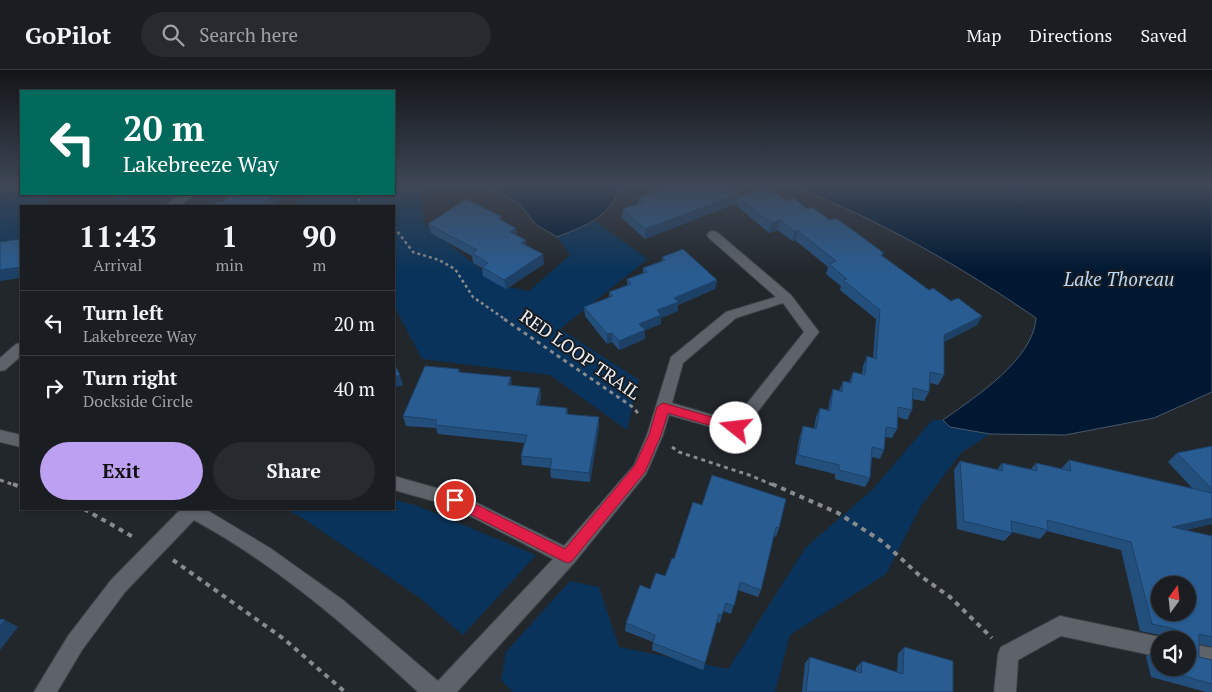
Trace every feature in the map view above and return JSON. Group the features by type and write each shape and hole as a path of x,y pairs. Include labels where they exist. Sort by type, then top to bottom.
{"street":[{"path":"663,407 736,428 812,332 786,298 713,235"},
{"path":"444,692 568,557 640,468 655,435 676,361 731,315 786,298"},
{"path":"0,366 20,349"},
{"path":"0,436 20,441"},
{"path":"395,483 455,500 568,557"},
{"path":"45,692 75,643 118,586 190,510 248,543 314,589 379,641 434,692"},
{"path":"1005,692 1008,654 1060,626 1151,645"},
{"path":"1196,655 1212,658"}],"path":[{"name":"RED LOOP TRAIL","path":"395,228 413,252 439,260 455,269 473,297 634,408 655,435 679,452 752,476 838,513 883,542 919,575 950,597 1008,654"},
{"path":"0,480 20,487"},
{"path":"86,510 154,548 203,580 317,664 345,692"}],"shaded area":[{"path":"0,215 20,215 20,239 0,243"},
{"path":"395,215 424,215 425,225 502,286 529,291 570,255 557,237 595,221 648,259 560,329 639,380 627,430 550,375 422,359 395,308"},
{"path":"932,420 943,420 950,427 990,434 961,453 921,506 886,574 790,635 775,692 513,692 501,680 506,652 570,581 599,587 619,647 728,669 806,547 872,490"},
{"path":"395,500 415,505 536,555 463,635 420,598 288,510 395,510"}],"water":[{"path":"528,215 601,215 587,224 557,237 535,224"},
{"name":"Lake Thoreau","path":"858,215 1212,215 1212,392 1154,418 1065,435 990,434 950,427 943,420 986,389 1014,362 1025,348 1033,333 1036,318 948,262"}],"building":[{"path":"442,215 498,215 502,217 499,219 516,228 510,232 526,240 521,243 543,254 504,280 482,267 488,263 472,253 477,250 428,224"},
{"path":"630,215 682,215 645,229"},
{"path":"761,215 823,215 830,220 836,218 884,253 881,255 929,290 933,288 951,301 958,298 982,316 944,335 944,375 930,372 929,392 913,388 912,410 898,407 897,429 886,427 884,450 872,447 870,478 839,470 839,465 798,455 803,426 816,429 820,408 830,411 833,389 842,392 843,381 851,383 853,372 865,375 867,356 876,359 880,310 843,280 847,279 829,264 836,261 798,231 795,232 780,220 771,223"},
{"path":"20,239 20,267 0,270 0,242"},
{"path":"683,249 717,280 674,298 679,302 657,310 661,315 639,324 645,330 619,341 612,333 607,334 584,307 613,296 609,292 631,284 627,279 647,272 643,268 665,260 662,257"},
{"path":"395,365 400,375 395,377"},
{"path":"425,366 459,369 458,372 511,377 508,385 540,388 536,405 567,408 566,414 599,417 589,473 550,469 552,459 521,456 527,435 435,425 437,420 403,416"},
{"path":"1212,446 1212,489 1177,453"},
{"path":"1069,460 1212,493 1212,518 1172,527 1212,536 1212,637 1199,634 1199,657 1212,660 1212,684 1184,676 1196,676 1196,631 1179,631 1152,624 1151,621 1196,621 1196,576 1151,576 1151,620 1131,542 1047,520 1048,530 1011,521 1012,533 964,521 960,461 1003,471 1002,463 1037,471 1036,463 1071,471"},
{"path":"712,475 786,499 779,528 776,527 761,590 740,582 734,606 726,603 722,615 719,614 705,663 653,643 655,635 626,623 640,585 650,589 656,573 665,576 672,558 674,559 693,502 702,505"},
{"path":"0,619 5,620 0,626"},
{"path":"904,647 953,661 953,692 806,692 810,657 861,673 862,661 903,674"}],"route":[{"path":"455,500 568,557 640,468 655,435 663,407 736,428"}]}
